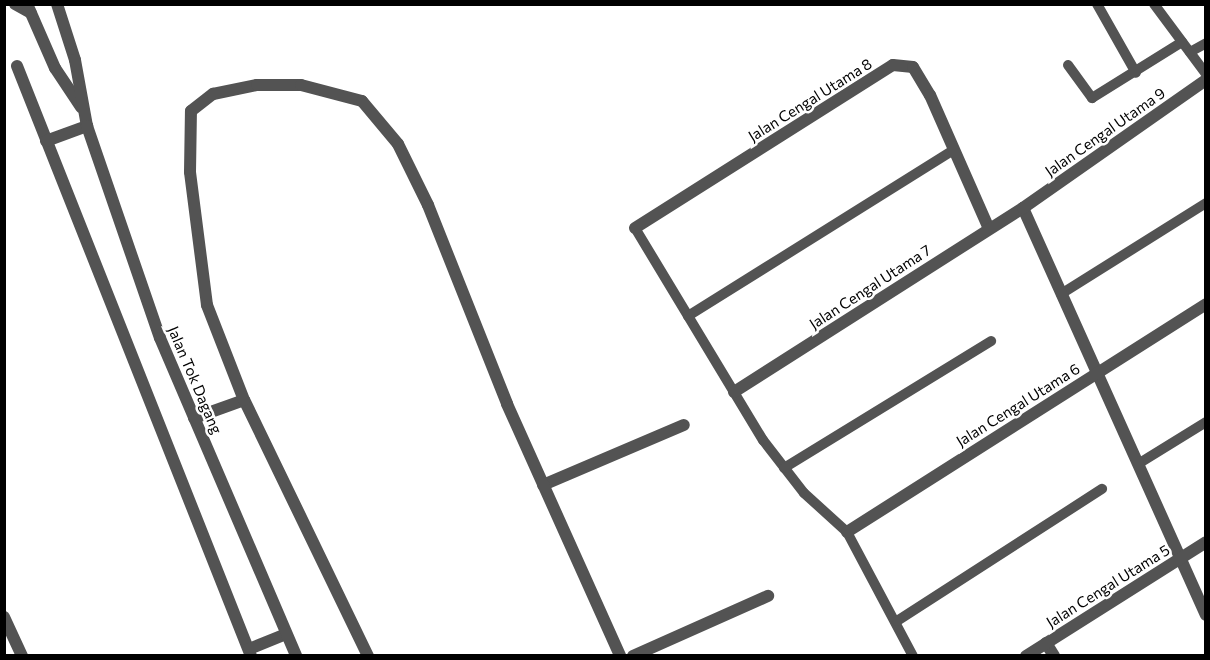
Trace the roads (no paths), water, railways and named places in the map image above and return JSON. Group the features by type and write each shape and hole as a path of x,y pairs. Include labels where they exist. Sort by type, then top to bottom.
{"street":[{"path":"15,4 29,9"},
{"name":"Jalan Tok Dagang","path":"57,4 75,60 87,126 160,338 296,656"},
{"name":"Jalan Tok Dagang","path":"29,9 54,68 83,110"},
{"path":"17,66 250,652 286,634"},
{"name":"Jalan Cengal Utama 8","path":"635,228 893,66 914,68 989,229"},
{"name":"Jalan Cengal Utama 9","path":"1023,208 1206,80"},
{"path":"368,656 244,400 207,305 190,172 191,111 213,94 257,85 301,85 362,101 398,144 428,205 507,404 620,656"},
{"path":"46,141 87,126"},
{"path":"1023,208 1206,615"},
{"name":"Jalan Cengal Utama 7","path":"734,392 1023,208"},
{"name":"Jalan Cengal Utama 6","path":"847,532 1206,304"},
{"path":"194,418 244,400"},
{"path":"543,485 684,425"},
{"name":"Jalan Cengal Utama 5","path":"1026,656 1206,542"},
{"path":"633,656 768,596"},
{"path":"4,617 22,656"},
{"path":"1046,643 1054,656"}],"lane":[{"path":"1097,4 1136,73"},
{"path":"1154,4 1206,74"},
{"path":"1068,66 1092,98 1136,73 1182,42"},
{"path":"1190,52 1206,43"},
{"path":"688,316 954,150"},
{"path":"1061,294 1206,202"},
{"path":"635,228 734,392 784,468 804,493 847,532 897,621 913,656"},
{"path":"784,468 991,341"},
{"path":"1138,464 1206,422"},
{"path":"897,621 1102,489"}]}
